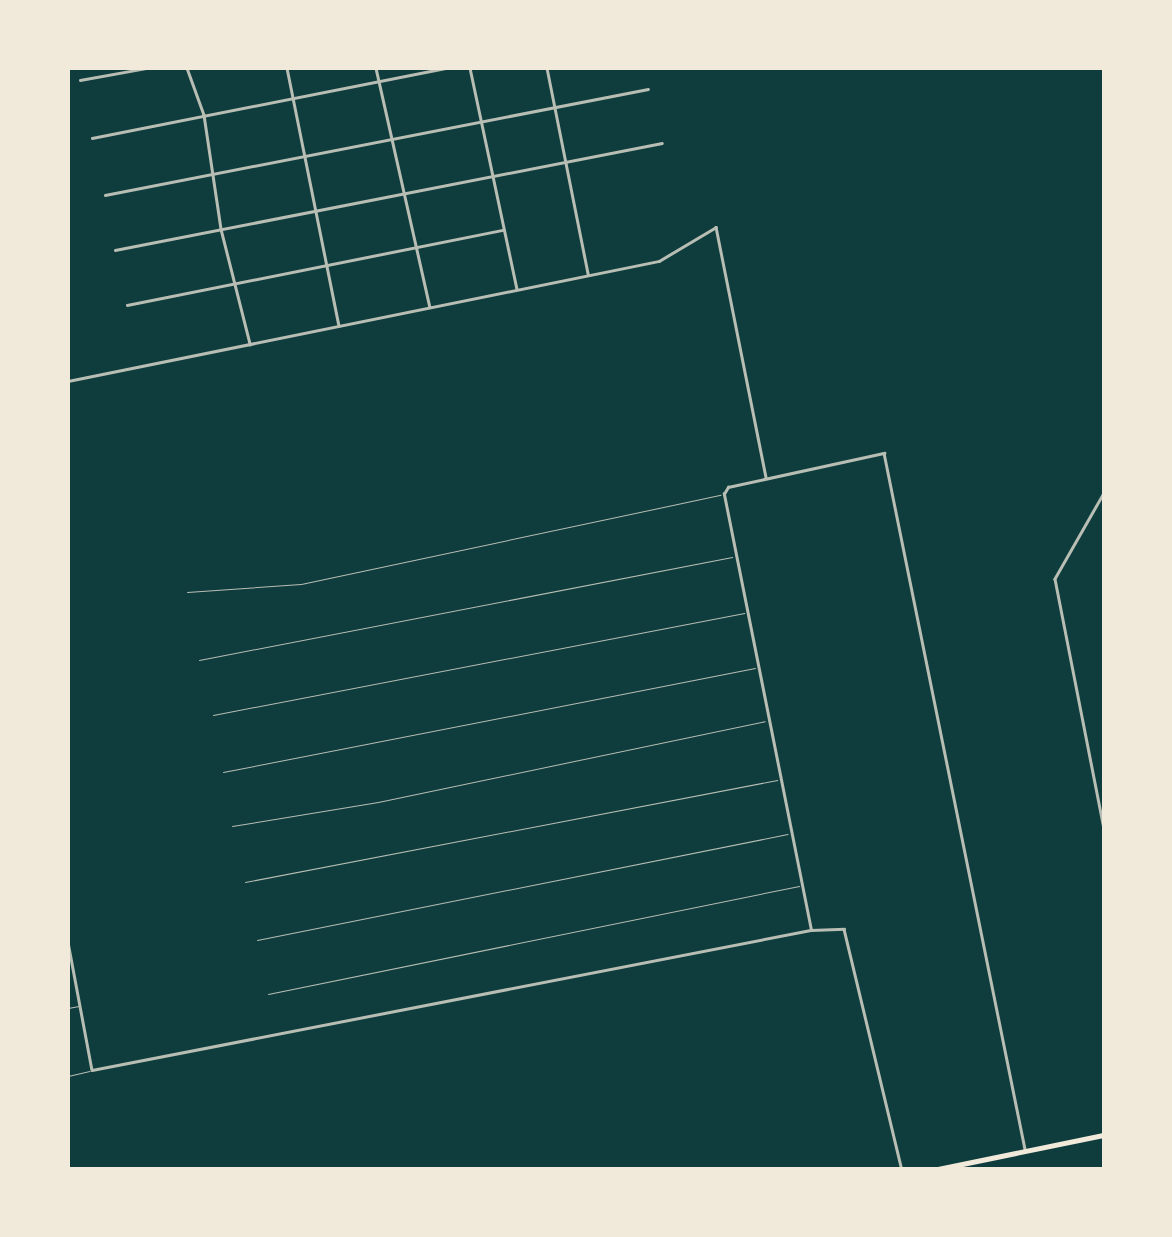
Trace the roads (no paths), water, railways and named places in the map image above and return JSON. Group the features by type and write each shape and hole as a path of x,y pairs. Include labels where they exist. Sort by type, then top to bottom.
{"highway":[{"path":"932,1170 1104,1134"}],"street":[{"path":"80,80 147,68"},
{"path":"188,68 204,115 216,170 221,229 251,346"},
{"path":"287,68 300,154 329,265 339,327"},
{"path":"376,68 431,308"},
{"path":"92,138 445,68"},
{"path":"470,68 517,290"},
{"path":"547,68 588,275"},
{"path":"105,195 480,118 648,89"},
{"path":"115,250 662,143"},
{"path":"68,381 659,261 716,227 766,479"},
{"path":"127,306 504,230"},
{"path":"811,930 724,494 728,487 884,453 1026,1150"},
{"path":"1104,494 1055,579 1104,828"},
{"path":"68,942 92,1070 811,930 844,929 902,1170"}],"lane":[{"path":"187,592 301,584 724,494"},
{"path":"199,660 736,556"},
{"path":"213,715 747,612"},
{"path":"223,772 758,668"},
{"path":"232,826 768,720"},
{"path":"245,882 780,779"},
{"path":"257,940 791,834"},
{"path":"268,994 802,886"},
{"path":"68,1008 79,1006"},
{"path":"68,1076 92,1070"}]}
